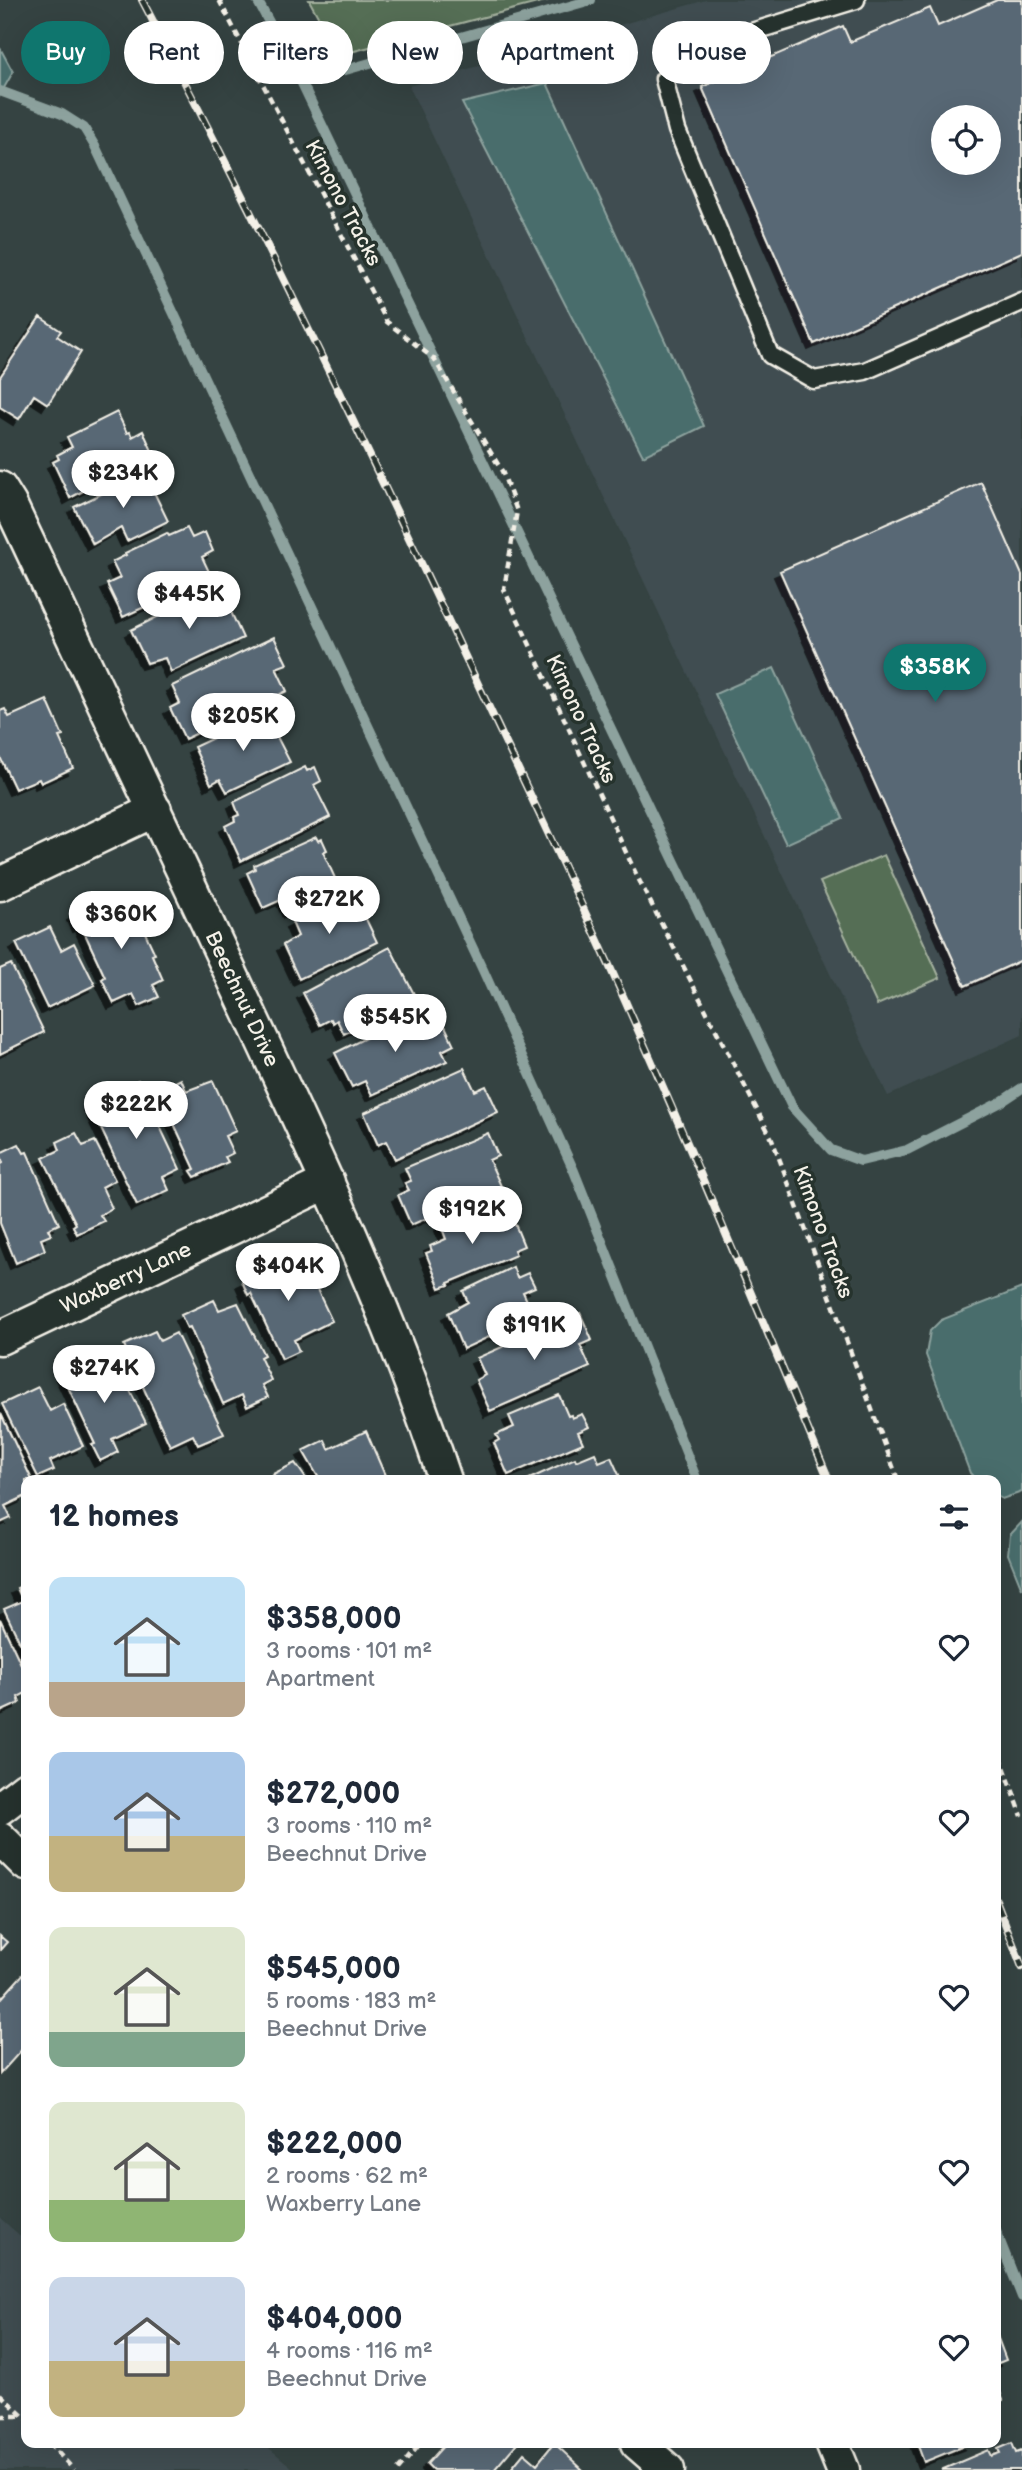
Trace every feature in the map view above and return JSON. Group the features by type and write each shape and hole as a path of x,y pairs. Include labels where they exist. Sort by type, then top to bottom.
{"street":[{"name":"Beechnut Drive","path":"0,488 155,810 328,1182 388,1321 443,1475"},
{"path":"0,884 155,810"},
{"name":"Waxberry Lane","path":"0,1338 328,1182"},
{"path":"0,1808 21,1792"},
{"path":"0,1838 21,1859"},
{"path":"647,2448 668,2470"},
{"path":"834,2448 842,2470"}],"lane":[{"path":"856,0 696,49 664,79 677,130 770,355 814,380 865,371 1022,302"}],"path":[{"name":"Kimono Tracks","path":"219,0 387,322 434,359 502,471 517,511 504,589 637,876 772,1139 896,1475"},
{"path":"1001,1759 1022,1816"},
{"path":"0,2394 21,2415"},
{"path":"0,2416 21,2418"},
{"path":"54,2448 74,2470"},
{"path":"398,2470 417,2448"}],"shaded area":[{"path":"706,0 1022,0 1022,1035 888,1096 409,86 463,84 463,70 477,66 477,84 638,84 638,21 633,21"},
{"path":"0,2218 21,2237 21,2448 269,2448 295,2470 0,2470"}],"green space":[{"path":"309,0 549,0 463,23 367,21 367,48 353,51 353,21 320,21"},
{"path":"884,855 940,978 877,1005 820,882"}],"water":[{"path":"0,48 13,72 0,95"},
{"path":"547,84 704,426 643,456 462,103"},
{"path":"774,668 843,818 786,844 715,694"},
{"path":"1022,1288 1022,1492 1002,1499 1001,1475 970,1473 926,1355 930,1331 941,1320"},
{"path":"1022,1522 1022,1589 1008,1554 1010,1535"}],"building":[{"path":"997,0 1022,0 1022,252 814,344 702,87 709,84 771,84 771,57 843,26 850,42 930,8 938,26"},
{"path":"40,317 61,331 57,336 81,352 48,404 34,395 19,419 0,407 0,377"},
{"path":"117,412 127,433 130,432 132,437 143,431 153,453 70,498 53,462 59,459 57,455 72,447 67,437"},
{"path":"145,473 147,477 150,476 155,486 152,488 168,521 127,541 121,528 93,544 74,507"},
{"path":"981,482 1022,575 1022,960 965,986 780,571"},
{"path":"187,528 192,538 205,532 213,551 202,557 211,576 123,617 107,584 120,578 112,562 167,533 169,536"},
{"path":"219,586 243,638 171,672 165,658 147,663 131,630"},
{"path":"274,637 287,664 276,668 287,691 185,739 170,708 180,703 172,686"},
{"path":"47,700 73,768 41,783 39,779 15,789 0,757 0,711 5,709 9,717"},
{"path":"266,713 267,716 274,713 282,729 275,733 290,762 227,792 220,779 211,784 194,747"},
{"path":"305,767 307,771 315,767 321,781 314,785 330,817 241,861 225,826 235,821 234,817 239,815 234,802"},
{"path":"316,837 318,841 322,839 327,850 323,852 339,887 289,912 283,899 263,908 247,873 255,869 254,865"},
{"path":"353,892 377,942 299,979 283,945 298,936 292,922"},
{"path":"107,899 111,908 128,903 134,914 136,913 155,954 152,955 163,980 153,985 159,997 139,1006 133,994 114,1003 81,925 78,926 73,915"},
{"path":"50,927 61,950 74,943 95,985 47,1008 16,943"},
{"path":"390,947 416,998 344,1034 337,1020 333,1023 331,1019 320,1025 303,993"},
{"path":"11,964 44,1032 0,1054 0,969"},
{"path":"424,1013 433,1032 445,1026 454,1045 442,1051 447,1061 372,1095 365,1081 352,1087 335,1053 404,1019 405,1022"},
{"path":"464,1068 475,1091 486,1086 498,1112 395,1159 386,1141 378,1145 364,1113"},
{"path":"181,1079 186,1091 213,1081 236,1131 225,1136 233,1153 225,1157 228,1162 195,1177 191,1171 195,1169 164,1102 167,1101 161,1089"},
{"path":"138,1080 180,1169 163,1177 169,1190 137,1205 89,1103"},
{"path":"76,1133 83,1146 95,1141 115,1180 102,1187 112,1208 100,1215 104,1221 77,1234 73,1226 76,1224 43,1158 60,1150 57,1142"},
{"path":"488,1133 498,1156 489,1160 501,1186 411,1225 398,1195 409,1190 405,1183 411,1181 405,1168"},
{"path":"19,1144 24,1153 27,1152 59,1224 48,1229 51,1235 41,1239 45,1250 16,1263 0,1223 0,1165 3,1163 0,1153"},
{"path":"492,1205 501,1226 504,1228 515,1224 524,1246 514,1250 516,1255 440,1288 426,1253 432,1251 430,1246 446,1239 441,1225"},
{"path":"296,1255 302,1266 305,1264 332,1321 294,1340 299,1351 282,1359 251,1293 248,1295 242,1281"},
{"path":"513,1267 517,1278 528,1273 535,1287 523,1292 534,1316 463,1349 448,1313 468,1302 463,1291"},
{"path":"214,1300 219,1310 238,1303 264,1355 260,1357 271,1380 262,1385 268,1397 247,1407 242,1395 223,1404 190,1327 187,1328 181,1315"},
{"path":"580,1313 592,1340 580,1345 590,1367 490,1411 476,1380 485,1375 477,1358"},
{"path":"155,1331 160,1341 176,1333 224,1434 198,1445 193,1435 170,1446 124,1345"},
{"path":"96,1357 105,1375 119,1368 146,1423 112,1439 118,1452 100,1461 92,1445 95,1444 62,1374"},
{"path":"38,1387 50,1411 63,1404 83,1446 50,1461 54,1470 37,1475 2,1404"},
{"path":"559,1395 568,1416 571,1415 572,1418 582,1414 589,1427 578,1432 583,1443 508,1475 494,1443 499,1440 496,1435 514,1427 509,1416"},
{"path":"1,1414 30,1475 21,1475 21,1498 5,1506 11,1518 0,1523"},
{"path":"366,1431 385,1475 317,1475 303,1451 325,1440 329,1449"},
{"path":"595,1453 599,1462 611,1457 619,1475 538,1475 575,1458 576,1461"},
{"path":"295,1463 303,1475 274,1475"},
{"path":"21,1602 21,1645 4,1609"},
{"path":"0,1619 21,1664 21,1696 18,1697 20,1703 0,1712"},
{"path":"0,1936 7,1942 0,1950"},
{"path":"21,1976 21,2051 0,2074 0,2000"},
{"path":"1001,2346 1006,2360 1001,2362"},
{"path":"1012,2443 1016,2453 1022,2451 1022,2470 941,2470 988,2450 991,2456 1000,2453 998,2449"},
{"path":"441,2448 513,2448 494,2470 433,2470 427,2464"},
{"path":"550,2448 559,2448 583,2470 510,2470 524,2453 537,2464"},
{"path":"919,2448 959,2448 924,2462"}],"waterway":[{"path":"257,0 300,79 792,1107 831,1150 861,1161 907,1150 1001,1102 1022,1088"},
{"path":"353,68 591,0"},
{"path":"0,91 62,114 84,128 96,148 483,970 574,1171 695,1475"},
{"path":"1001,2244 1022,2297"}],"railway":[{"path":"142,0 321,355 562,863 681,1129 827,1475"},
{"path":"1001,1913 1022,1967"}]}
